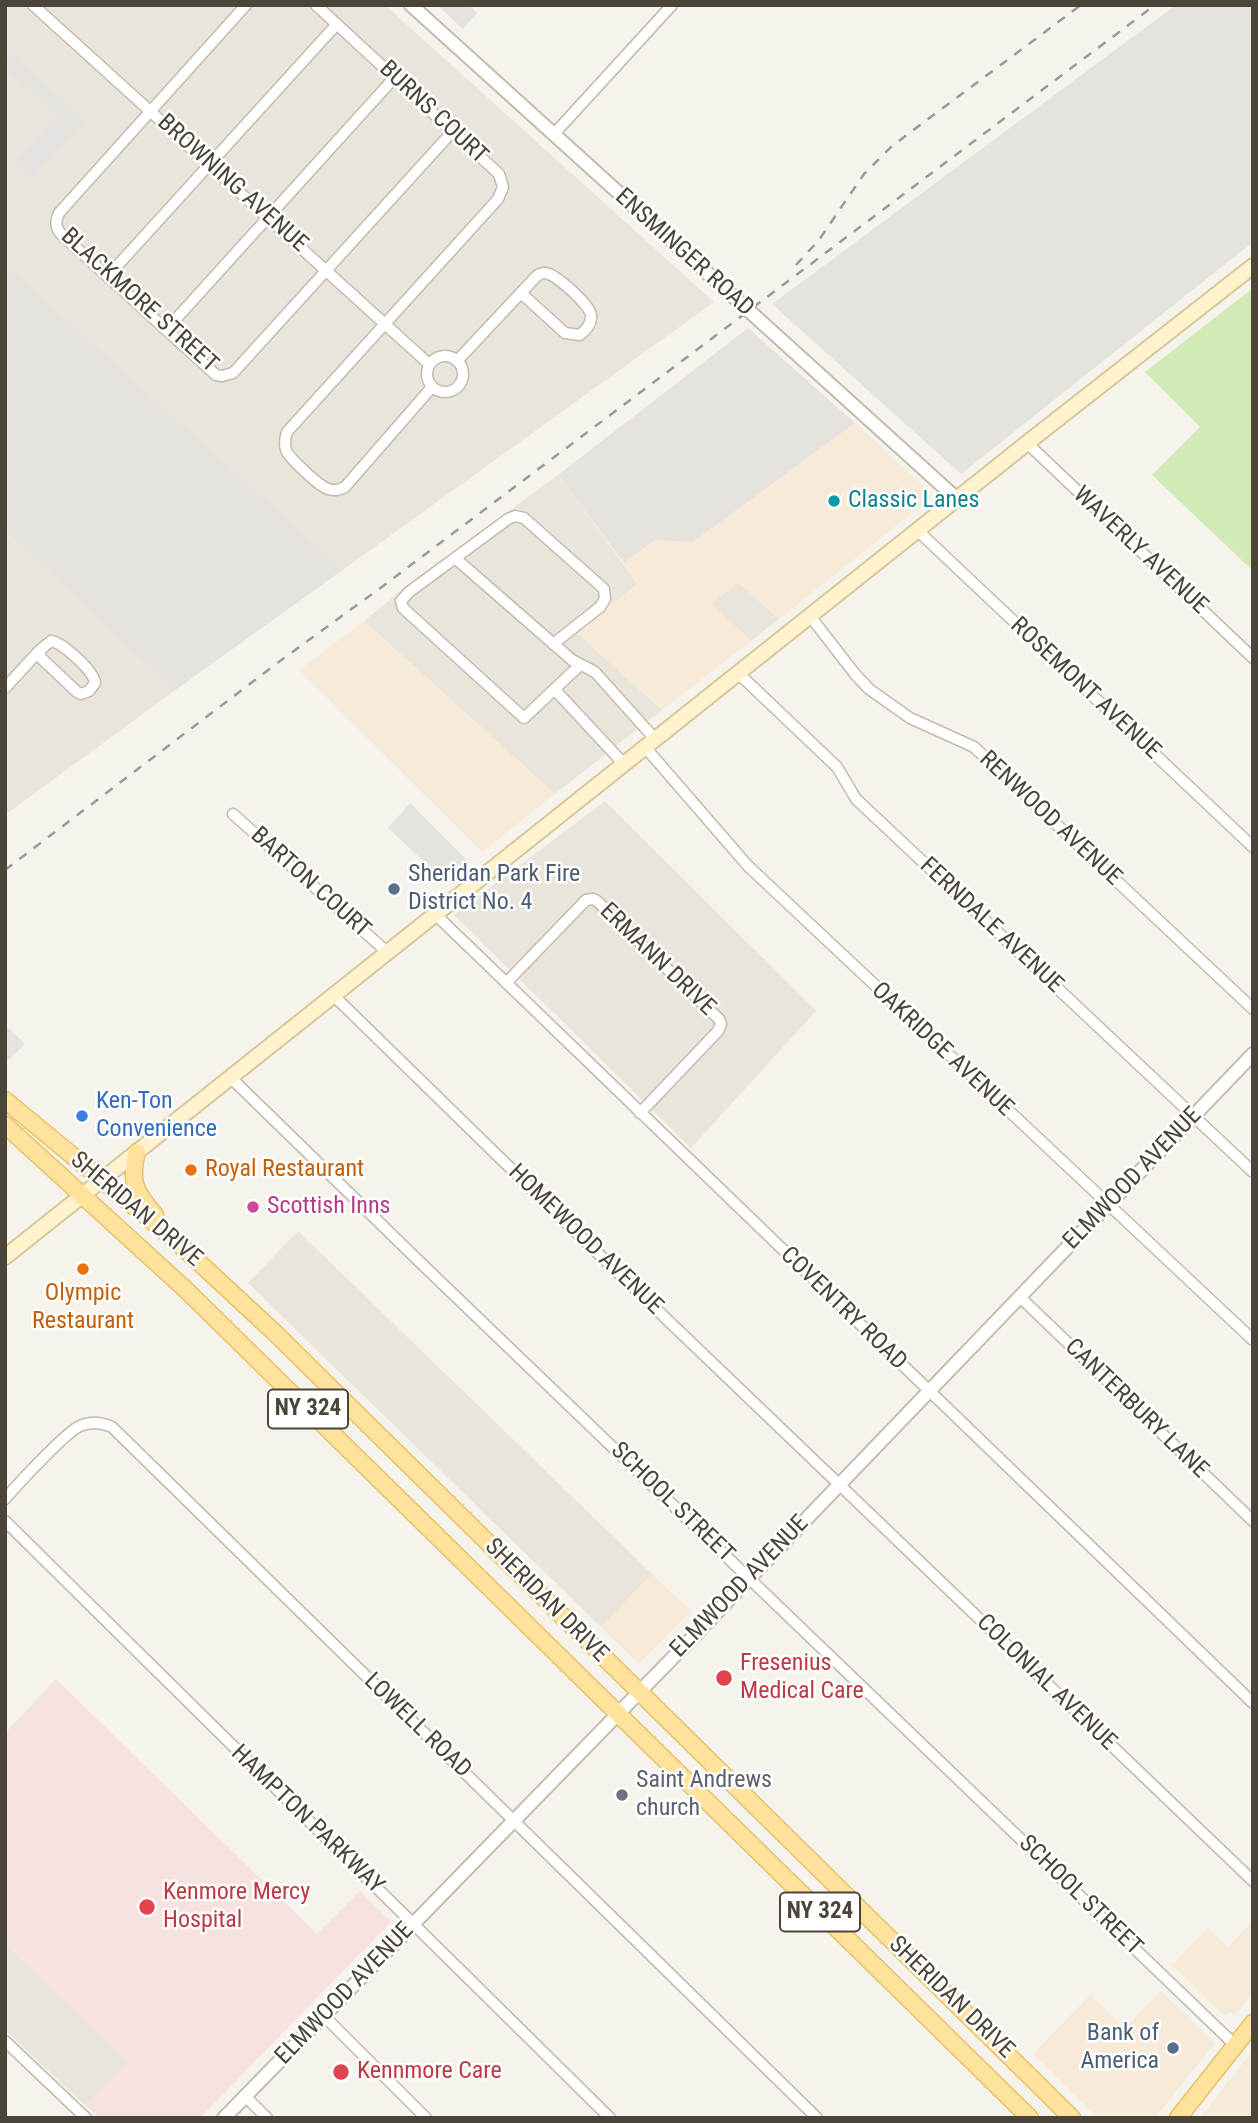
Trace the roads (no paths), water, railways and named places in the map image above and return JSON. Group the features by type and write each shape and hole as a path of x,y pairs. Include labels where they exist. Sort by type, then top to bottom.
{"main road":[{"path":"5,1257 917,530 1253,267"},
{"name":"SHERIDAN DRIVE","path":"5,1100 177,1242 275,1333 1072,2118"},
{"name":"SHERIDAN DRIVE","path":"5,1125 253,1355 1030,2118"},
{"path":"137,1152 133,1180 136,1190 177,1242"},
{"path":"253,1355 275,1333"},
{"path":"421,1520 442,1498"},
{"path":"761,1854 781,1832"},
{"path":"937,2027 958,2005"},
{"path":"1178,2118 1253,2023"}],"street":[{"name":"BROWNING AVENUE","path":"33,5 429,363"},
{"path":"151,111 246,5"},
{"name":"BURNS COURT","path":"316,5 499,174 502,180 501,193 287,432 285,442 288,454 324,487 340,489 432,387"},
{"name":"ENSMINGER ROAD","path":"411,5 957,499"},
{"path":"554,134 672,5"},
{"path":"108,276 337,24"},
{"path":"166,330 395,77"},
{"name":"BLACKMORE STREET","path":"151,111 58,213 56,225 61,234 166,330 216,374 228,376 327,270"},
{"path":"327,270 453,131"},
{"path":"457,361 521,293 539,274 545,273 558,278 589,309 592,317 590,324 580,335 565,333 521,293"},
{"path":"448,356 457,361 463,373 458,387 445,392 432,387 426,376 429,363 438,357 448,356"},
{"name":"WAVERLY AVENUE","path":"1027,443 1253,658"},
{"path":"553,644 600,607 605,598 601,585 519,516 508,519 455,558 403,598 401,605 524,718 580,665"},
{"name":"ROSEMONT AVENUE","path":"917,530 1253,847"},
{"name":"OAKRIDGE AVENUE","path":"455,558 553,644 580,665 595,672 748,866 1253,1340"},
{"name":"RENWOOD AVENUE","path":"810,616 869,689 910,718 974,747 1253,1009"},
{"path":"5,688 40,650 51,640 59,643 94,675 96,679 93,687 85,694 77,692 40,657 40,650"},
{"name":"FERNDALE AVENUE","path":"738,673 837,767 856,799 1253,1172"},
{"path":"555,690 624,764"},
{"name":"BARTON COURT","path":"233,814 387,952"},
{"name":"ERMANN DRIVE","path":"506,983 586,900 593,898 719,1019 721,1024 718,1031 640,1113"},
{"name":"COVENTRY ROAD","path":"435,914 1253,1703"},
{"name":"HOMEWOOD AVENUE","path":"333,995 839,1484"},
{"name":"ELMWOOD AVENUE","path":"224,2118 618,1714 1253,1054"},
{"name":"SCHOOL STREET","path":"230,1077 1235,2045"},
{"name":"CANTERBURY LANE","path":"1020,1297 1253,1521"},
{"name":"LOWELL ROAD","path":"6,1495 73,1430 97,1422 112,1427 817,2118"},
{"name":"COLONIAL AVENUE","path":"839,1484 1253,1881"},
{"name":"HAMPTON PARKWAY","path":"5,1521 610,2118"},
{"path":"323,2015 426,2118"},
{"path":"5,2041 86,2118"},
{"path":"245,2096 267,2118"}],"railway":[{"path":"796,265 819,240 864,174 892,146 1081,5"},
{"path":"5,870 1155,5"}],"place":[{"name":"Classic Lanes","path":"834,501"},
{"name":"Sheridan Park Fire District No. 4","path":"394,889"},
{"name":"Ken-Ton Convenience","path":"82,1116"},
{"name":"Royal Restaurant","path":"191,1170"},
{"name":"Scottish Inns","path":"253,1207"},
{"name":"Olympic Restaurant","path":"83,1269"},
{"name":"Fresenius Medical Care","path":"724,1678"},
{"name":"Saint Andrews church","path":"622,1795"},
{"name":"Kenmore Mercy Hospital","path":"147,1907"},
{"name":"Bank of America","path":"1173,2048"},
{"name":"Kennmore Care","path":"341,2072"}]}
